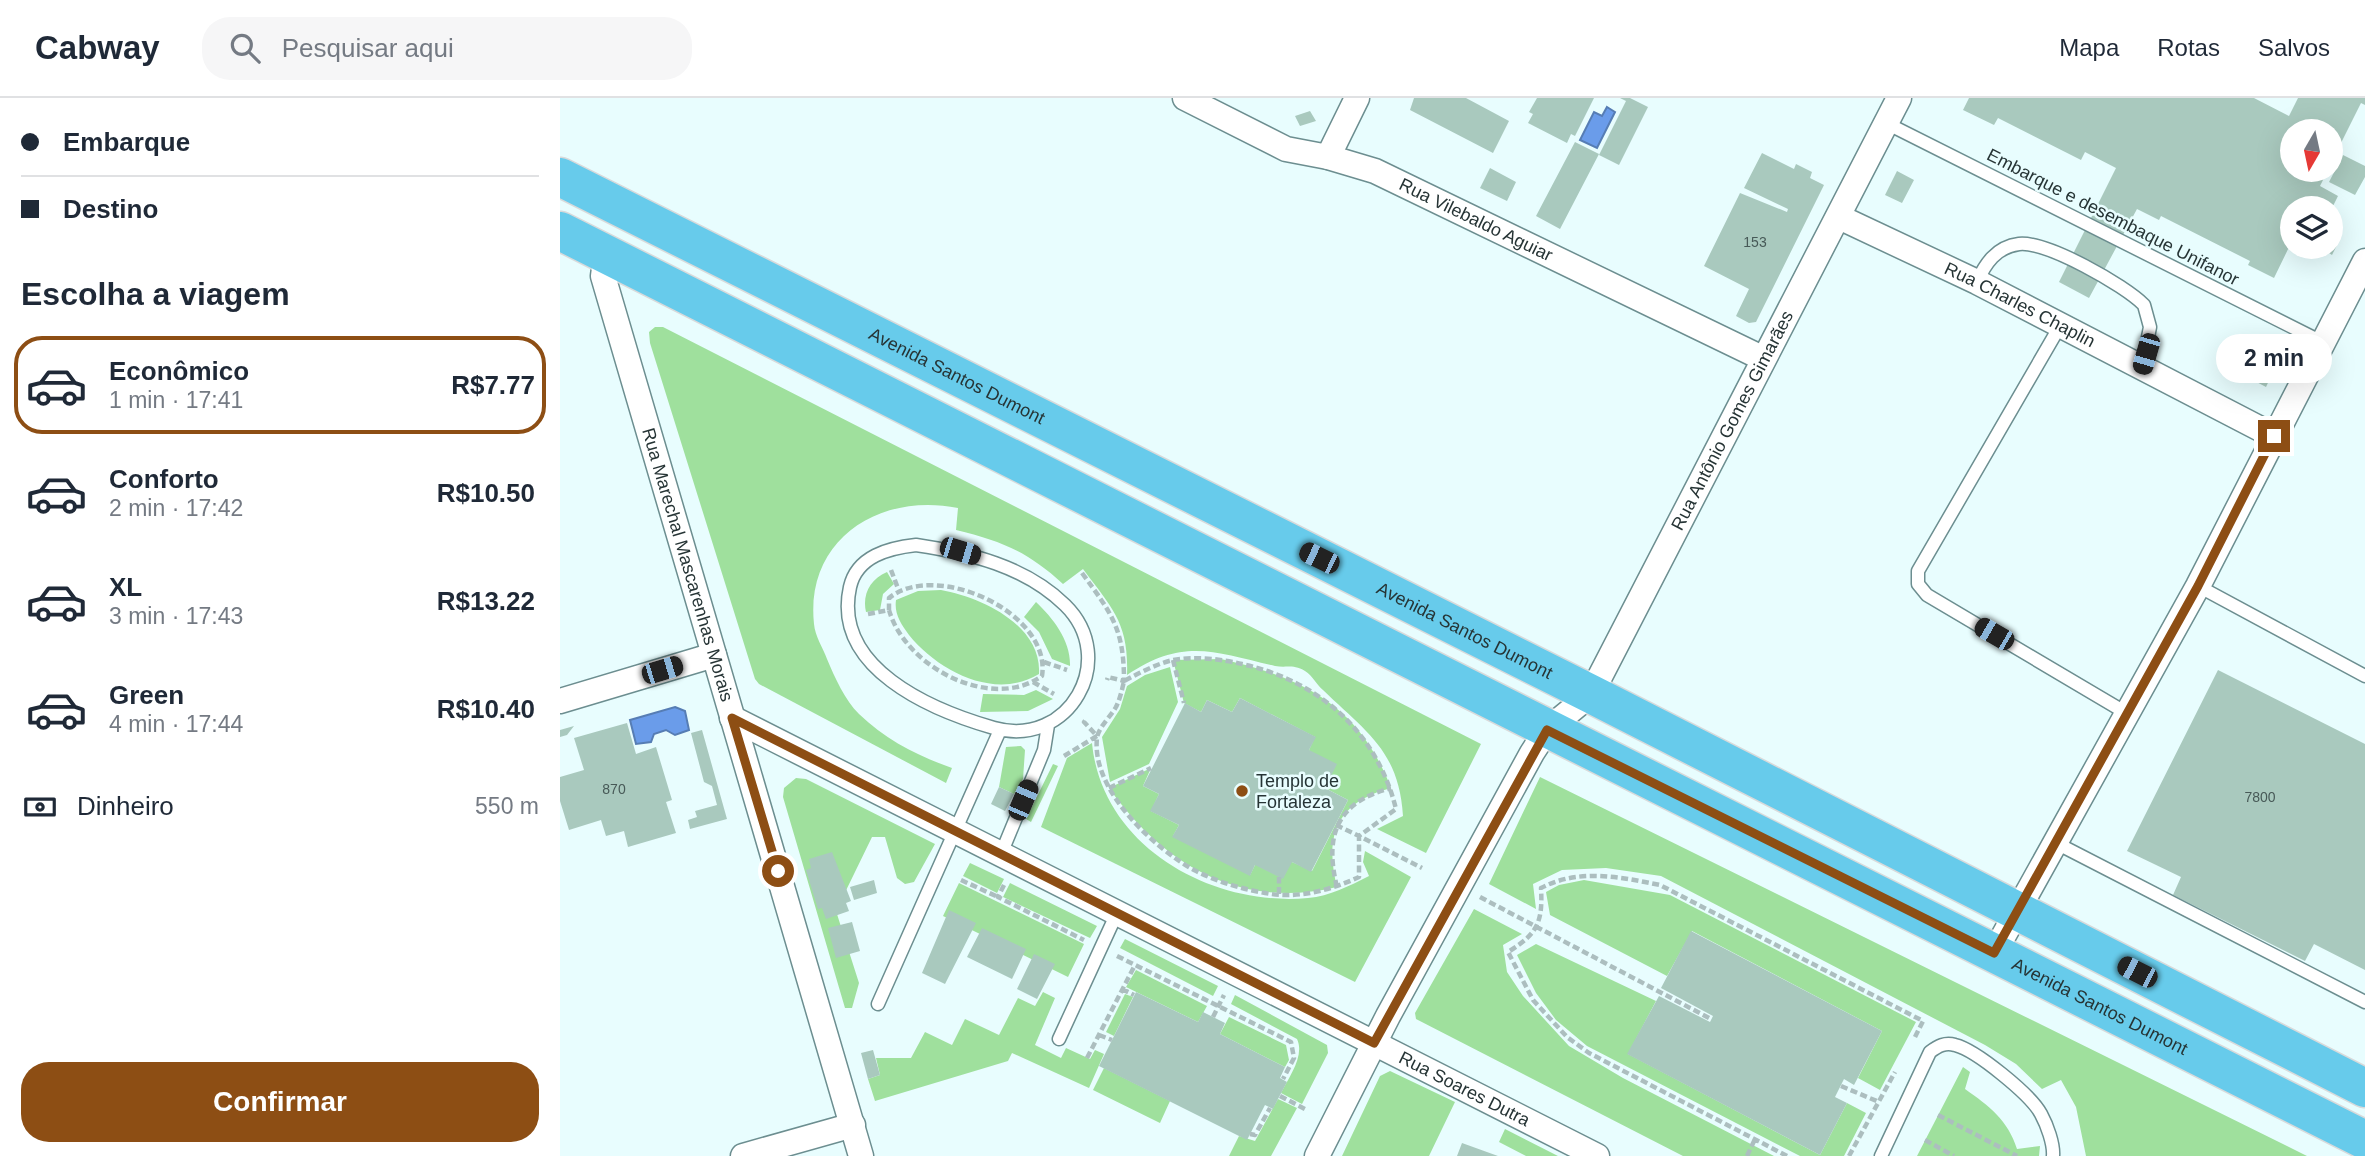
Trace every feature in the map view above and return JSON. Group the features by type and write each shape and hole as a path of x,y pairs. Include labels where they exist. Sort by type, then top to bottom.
{"main road":[{"name":"Avenida Santos Dumont","path":"560,177 1591,694 2365,1088"},
{"name":"Avenida Santos Dumont","path":"560,231 2365,1140"},
{"path":"2184,1049 2206,1008"},
{"path":"2238,1076 2259,1035"}],"street":[{"name":"Rua Vilebaldo Aguiar","path":"1185,98 1286,149 1328,157 1387,177 1762,358"},
{"path":"1328,157 1357,98"},
{"name":"Rua Antônio Gomes Gimarães","path":"1547,730 1591,694 1762,358 1839,217 1899,98"},
{"name":"Rua Charles Chaplin","path":"1839,217 1977,282 2274,436"},
{"name":"Rua Marechal Mascarenhas Morais","path":"606,253 603,276 861,1156"},
{"path":"1994,953 2057,844 2198,586 2365,261"},
{"path":"560,701 714,654"},
{"name":"Rua Soares Dutra","path":"732,718 1597,1156"},
{"path":"1317,1156 1374,1043 1547,730"},
{"path":"743,1156 853,1125"}],"lane":[{"name":"Embarque e desembaque Unifanor","path":"1886,123 2324,343"},
{"path":"1977,282 1994,255 2018,244 2048,250 2089,270 2144,305 2150,327 2142,368"},
{"path":"2060,326 1918,571 1918,584 1927,595 2128,713"},
{"path":"916,545 960,551 1000,564 1043,587 1067,607 1080,626 1086,649 1087,669 1081,692 1066,714 1048,725 1022,730 1000,730 923,700 887,677 866,658 854,638 847,604 856,575 876,554 892,547 916,545"},
{"path":"2198,586 2365,676"},
{"path":"1001,854 1044,750 1048,725"},
{"path":"878,1004 1000,730"},
{"path":"2057,844 2365,1002"},
{"path":"1059,1039 1117,913"},
{"path":"1881,1156 1930,1052 1939,1045 1954,1044 1970,1051 2001,1073 2040,1112 2053,1156"}],"path":[{"path":"891,570 899,591"},
{"path":"1060,766 1064,756 1097,736 1117,705 1124,681 1124,647 1111,612 1082,573"},
{"path":"939,584 979,596 1005,610 1026,627 1039,647 1044,662 1042,676 1027,687 989,689 968,684 943,672 922,657 902,636 889,610 889,598 899,591 917,585 939,584"},
{"path":"867,614 889,610"},
{"path":"1124,681 1173,660 1221,659 1294,680 1342,712 1370,747 1391,788 1396,809 1359,836"},
{"path":"1173,660 1184,703"},
{"path":"1044,662 1068,670"},
{"path":"1033,682 1056,695"},
{"path":"1097,736 1099,760 1109,788 1131,819 1195,870 1233,886 1279,894 1308,894 1337,887 1359,877 1359,836"},
{"path":"1109,788 1151,768"},
{"path":"1337,887 1331,853 1336,825 1354,804 1369,794 1391,788"},
{"path":"1336,825 1422,868"},
{"path":"1787,1156 1589,1053 1567,1037 1533,1000 1508,952 1530,938 1543,914 1541,888 1557,880 1598,876 1660,885 1923,1021 1911,1044"},
{"path":"1279,877 1279,894"},
{"path":"998,897 1008,878"},
{"path":"961,880 1291,1041 1294,1058 1283,1079"},
{"path":"1476,895 1711,1019"},
{"path":"1087,1058 1135,965"},
{"path":"1213,1017 1228,985"},
{"path":"1122,989 1134,995"},
{"path":"1099,1035 1112,1040"},
{"path":"1849,1156 1898,1067"},
{"path":"1841,1086 1879,1102"},
{"path":"1280,1096 1305,1109"},
{"path":"1250,1134 1255,1135 1270,1108"},
{"path":"1938,1115 2017,1156"},
{"path":"1747,1156 1755,1139"},
{"path":"1925,1140 1954,1156"}],"green space":[{"path":"655,327 663,327 1481,744 1426,853 1377,829 1403,816 1395,774 1387,758 1366,730 1308,673 1297,668 1200,651 1165,656 1127,675 1122,629 1110,606 1083,569 1063,584 1014,549 956,530 958,508 929,505 901,507 876,515 853,528 835,546 822,568 814,594 816,633 849,702 869,723 891,739 952,768 946,783 759,684 755,679 650,343 649,332"},
{"path":"887,572 894,584 883,594 880,610 866,612 865,600 869,588"},
{"path":"941,590 974,599 1006,616 1020,628 1031,641 1039,674 1022,682 986,683 951,670 921,648 901,623 896,610 896,600 918,591"},
{"path":"1036,602 1060,631 1068,648 1070,666 1052,659 1039,632 1024,617"},
{"path":"1221,659 1277,675 1324,699 1345,715 1378,759 1391,788 1358,802 1339,823 1332,852 1337,887 1302,893 1269,892 1237,886 1208,875 1180,860 1154,840 1109,788 1151,768 1143,786 1159,794 1151,811 1179,825 1173,836 1250,875 1255,865 1292,862 1312,871 1348,800 1325,788 1309,750 1315,737 1240,698 1232,712 1207,700 1201,712 1184,703 1173,660"},
{"path":"1170,667 1178,702 1149,764 1110,782 1102,737 1120,709 1127,686 1145,675"},
{"path":"1036,690 1053,699 1028,711 980,712 983,694 1024,695"},
{"path":"1092,743 1100,780 1116,812 1139,840 1168,863 1200,880 1235,892 1272,898 1316,897 1369,876 1363,862 1365,851 1411,877 1355,982 1041,827 1067,758"},
{"path":"1021,746 1025,750 1023,779 1014,794 999,787 1006,747"},
{"path":"1053,764 1058,766 1031,822 1026,819"},
{"path":"1540,777 2307,1156 2086,1156 2076,1107 2061,1080 2042,1089 2016,1064 1985,1045 1661,876 1606,868 1562,870 1533,884 1536,909 1489,884"},
{"path":"796,778 806,779 935,844 914,882 905,884 897,878 885,837 872,837 836,911 859,983 852,1008 845,1008 783,797 784,788"},
{"path":"970,863 1004,879 997,893 963,876"},
{"path":"1584,880 1670,895 1916,1022 1880,1090 1858,1078 1882,1031 1692,931 1667,976 1550,915 1546,892 1559,885"},
{"path":"959,883 1084,944 1068,977 943,916"},
{"path":"1010,883 1097,926 1090,938 1003,897"},
{"path":"1474,909 1522,934 1503,945 1507,972 1523,996 1569,1046 1623,1078 1774,1156 1683,1156 1416,1019 1415,1013"},
{"path":"1125,939 1218,986 1213,996 1120,948"},
{"path":"1536,944 1656,1001 1628,1054 1820,1155 1847,1103 1866,1113 1844,1156 1800,1156 1587,1046 1556,1020 1536,993 1517,955"},
{"path":"1136,970 1207,1006 1198,1022 1126,987"},
{"path":"1043,992 1055,998 1035,1045 1061,1058 1066,1048 1090,1059 1095,1050 1104,1054 1089,1088 1012,1053 1008,1061 875,1101 868,1079 880,1075 876,1058 911,1058 925,1032 952,1045 965,1019 999,1035 1018,998 1035,1006"},
{"path":"1125,994 1133,997 1114,1036 1106,1032"},
{"path":"1235,995 1327,1045 1328,1053 1302,1104 1281,1093 1298,1059 1297,1039 1231,1004"},
{"path":"1229,1017 1286,1045 1289,1060 1285,1067 1220,1034"},
{"path":"1963,1067 1970,1072 1965,1089 2003,1122 2017,1149 2040,1146 2039,1156 1917,1156"},
{"path":"1104,1068 1170,1101 1160,1123 1093,1090"},
{"path":"1390,1071 1455,1102 1429,1156 1342,1156 1380,1076"},
{"path":"1278,1099 1297,1108 1271,1156 1229,1156 1239,1136 1255,1141"},
{"path":"1505,1129 1558,1156 1526,1156 1499,1142"}],"water":[{"path":"1607,107 1615,112 1597,148 1580,140 1594,112 1602,116"},
{"path":"675,707 685,711 689,730 675,735 666,730 654,734 651,742 636,744 630,720"}],"building":[{"path":"1414,98 1466,98 1509,121 1493,153 1410,110"},
{"path":"1537,98 1594,98 1575,136 1571,134 1567,143 1528,123 1533,114 1529,112"},
{"path":"1620,98 1630,98 1648,107 1619,165 1599,155 1626,101"},
{"path":"1969,98 2254,98 2289,116 2298,98 2365,98 2365,105 2361,103 2343,139 2343,119 2280,119 2280,182 2322,182 2320,186 2338,196 2280,196 2280,259 2283,259 2274,278 2248,265 2250,261 2161,216 2159,220 2137,209 2089,298 2059,282 2116,168 2085,152 2081,160 1998,118 1994,125 1963,110"},
{"path":"1310,111 1316,121 1300,126 1295,116"},
{"path":"1575,142 1599,154 1560,229 1536,216"},
{"path":"1762,153 1794,169 1796,164 1812,172 1810,178 1824,185 1756,322 1749,323 1736,316 1749,289 1704,266 1740,193 1787,212 1788,209 1744,188"},
{"path":"2343,155 2365,166 2365,177 2355,195 2329,182 2343,182"},
{"path":"1490,168 1516,182 1507,201 1480,188"},
{"path":"1897,171 1914,180 1902,203 1885,195"},
{"path":"2261,354 2278,362 2266,387 2249,378"},
{"path":"2218,670 2365,744 2365,970 2314,944 2305,961 2173,895 2181,877 2127,851"},
{"name":"Templo de Fortaleza","path":"1240,698 1316,737 1309,750 1337,764 1325,788 1348,800 1311,872 1292,862 1283,879 1255,865 1250,876 1172,837 1179,825 1150,811 1159,794 1143,786 1185,703 1201,712 1207,700 1232,712"},
{"path":"627,723 636,754 656,747 672,800 666,802 676,833 628,847 624,831 606,836 601,820 569,830 560,801 560,777 584,770 574,738"},
{"path":"574,726 567,735 560,737 560,730"},
{"path":"702,730 727,819 690,829 688,820 697,817 695,811 717,805 712,786 704,782 691,733"},
{"path":"999,787 1014,794 1005,811 991,804"},
{"path":"832,852 851,901 846,903 849,911 826,919 822,908 818,909 806,870 811,868 809,859"},
{"path":"874,880 877,893 854,900 850,887"},
{"path":"949,910 976,923 945,984 922,973"},
{"path":"852,922 860,951 836,958 828,928"},
{"path":"982,928 1026,949 1012,979 967,957"},
{"path":"1691,931 1882,1031 1854,1085 1844,1079 1835,1097 1847,1103 1820,1155 1627,1054 1659,996 1710,1022 1713,1016 1661,988"},
{"path":"1034,954 1055,964 1037,999 1017,989"},
{"path":"1136,992 1198,1022 1203,1012 1225,1023 1220,1034 1285,1067 1280,1078 1287,1082 1273,1109 1265,1105 1247,1140 1099,1066"},
{"path":"873,1050 880,1075 868,1079 861,1053"},
{"path":"1462,1143 1498,1156 1457,1156"}],"place":[{"name":"Templo de Fortaleza","path":"1242,791"}],"route":[{"path":"778,871 732,718 1374,1043 1547,730 1994,953 2057,844 2198,586 2274,436"}]}
